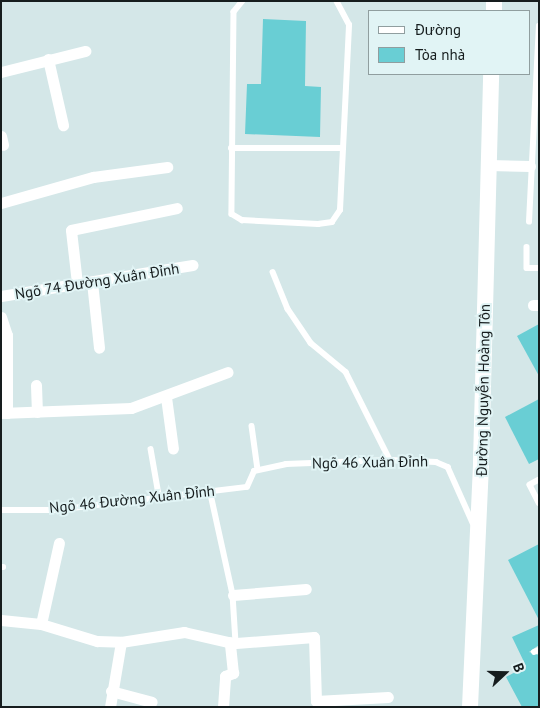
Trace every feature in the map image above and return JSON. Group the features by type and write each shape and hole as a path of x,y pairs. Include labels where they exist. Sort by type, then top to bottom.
{"main road":[{"name":"Đường Nguyễn Hoàng Tôn","path":"470,707 478,532 491,75"}],"street":[{"path":"1,72 85,51"},
{"path":"48,59 63,125"},
{"path":"488,165 530,166"},
{"path":"1,203 93,177 167,167"},
{"path":"77,283 71,230 177,208"},
{"name":"Ngõ 74 Đường Xuân Đỉnh","path":"1,296 193,265"},
{"path":"92,282 99,348"},
{"path":"1,317 7,335 4,413 132,408 166,397 228,372"},
{"path":"36,385 37,412"},
{"path":"166,397 173,449"},
{"path":"40,624 59,544"},
{"path":"233,595 306,589"},
{"path":"1,631 1,620 40,624 97,641 121,642 184,632 232,643 314,637 316,701 388,697"},
{"path":"110,707 111,691 121,642"},
{"path":"223,707 225,676 233,673 232,643"},
{"path":"111,691 152,702"}],"lane":[{"path":"243,1 234,12 231,148 232,214 242,220 318,224 338,217 349,25 336,1"},
{"path":"529,222 530,166 539,26"},
{"path":"231,148 343,148"},
{"path":"527,247 527,268 539,268"},
{"path":"273,272 288,309 312,344 346,372 390,460"},
{"path":"252,426 258,470"},
{"path":"151,449 159,495"},
{"name":"Ngõ 46 Xuân Đỉnh","path":"250,473 286,464 390,460 436,462 448,467 478,532"},
{"name":"Ngõ 46 Đường Xuân Đỉnh","path":"1,510 56,510 159,495 247,487 250,473"},
{"path":"539,480 530,484 539,503"},
{"path":"210,490 233,595 232,643"}],"building":[{"path":"263,19 306,21 305,86 321,87 320,137 245,134 247,84 261,84"},
{"path":"539,324 539,376 517,336"},
{"path":"539,399 539,459 529,464 505,417"},
{"path":"539,544 539,620 508,560"},
{"path":"539,625 539,645 529,652 539,655 539,707 522,707 506,677 526,666 512,637"}]}
